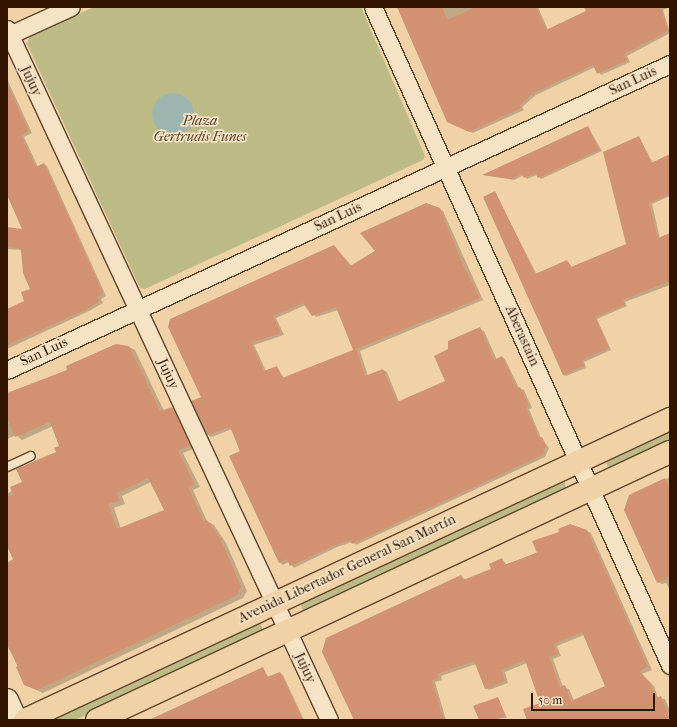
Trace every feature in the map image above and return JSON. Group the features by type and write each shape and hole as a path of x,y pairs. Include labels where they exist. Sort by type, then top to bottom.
{"main road":[{"name":"Avenida Libertador General San Martín","path":"24,720 670,419"},
{"path":"97,720 670,452"},
{"path":"7,700 16,720"}],"street":[{"path":"8,33 70,7"},
{"name":"Aberastain","path":"373,7 670,664"},
{"name":"Jujuy","path":"8,33 329,720"},
{"name":"San Luis","path":"7,370 670,64"}],"lane":[{"path":"7,467 31,456"}],"green space":[{"name":"Plaza Gertrudis Funes","path":"94,7 361,7 425,156 423,160 145,289 140,288 27,44 30,36"},
{"path":"670,429 670,442 611,470 607,465 606,458"},
{"path":"561,480 565,482 566,489 305,611 302,609 301,602"},
{"path":"259,622 262,627 262,633 75,720 46,720"}],"water":[{"path":"169,93 177,93 185,96 191,102 194,114 191,126 185,132 177,135 169,135 161,132 155,126 152,118 152,110 155,102 161,96"}],"building":[{"path":"397,7 442,7 447,20 476,7 536,7 546,30 586,11 584,7 660,7 668,31 624,54 627,60 597,74 593,65 533,93 520,105 521,108 469,132 447,122"},
{"path":"7,84 29,131 21,135 36,167 44,163 103,293 97,297 99,301 85,310 7,345 7,309 24,301 21,292 30,289 23,273 21,249 7,246 7,227 22,229 7,195"},
{"path":"588,126 599,150 538,178 535,173 524,178 522,174 511,179 482,175"},
{"path":"639,136 651,163 670,154 670,194 649,203 658,238 670,233 670,281 623,300 625,305 595,317 609,348 582,360 584,366 563,375 483,197 495,191 535,274 567,260 571,267 626,244 603,152"},
{"path":"426,203 440,208 463,265 480,298 356,349 365,376 383,369 397,402 445,381 434,356 448,349 448,341 480,327 494,360 502,356 517,388 520,387 529,406 526,407 539,438 542,437 546,445 542,455 352,544 350,540 333,546 290,566 287,559 279,563 229,456 240,451 230,427 207,435 191,401 201,397 168,327 170,319 334,245 350,266 375,251 360,233","holes":["303,303 312,316 336,307 353,350 282,378 277,366 264,371 251,343 281,333 273,316"]},
{"path":"116,344 129,346 160,411 172,407 190,445 178,450 194,484 188,487 204,522 207,520 220,538 241,587 237,595 37,690 24,685 16,667 18,666 7,645 7,563 13,559 7,546 7,497 13,495 10,487 22,482 16,469 56,452 54,448 59,446 50,422 15,437 7,418 7,393 67,370 66,366","holes":["148,478 164,510 117,529 108,504 119,501 117,493"]},
{"path":"665,478 670,490 670,577 657,583 624,510 629,495"},
{"path":"570,524 587,530 648,667 639,671 650,683 656,698 661,696 670,720 527,720 523,709 540,703 525,660 501,670 505,681 485,689 474,661 437,674 438,678 432,680 444,720 354,720 322,652 326,638 461,575 463,580 491,569 489,564 502,558 504,565 537,553 532,541 559,532 558,529","holes":["582,632 605,686 571,701 565,685 560,687 549,657 558,654 554,644"]},
{"path":"263,667 267,677 280,672 303,720 149,720"},
{"path":"498,697 505,716 494,720 479,720 473,706"}]}
